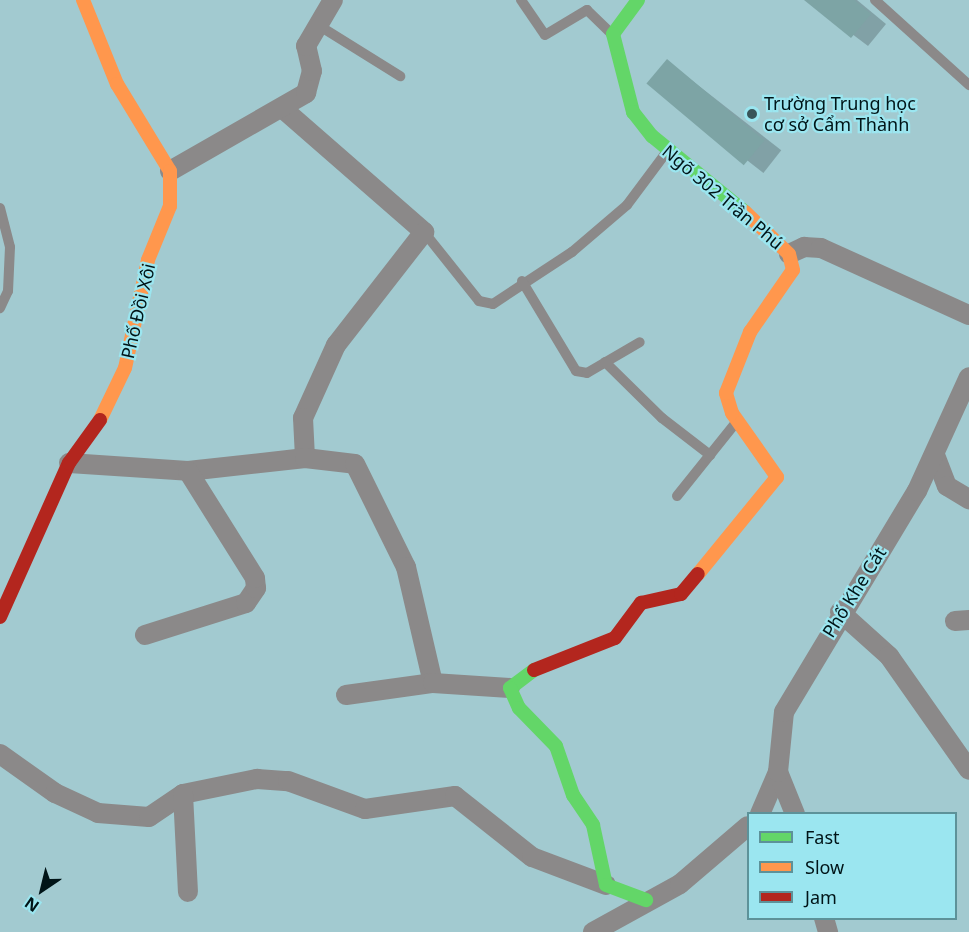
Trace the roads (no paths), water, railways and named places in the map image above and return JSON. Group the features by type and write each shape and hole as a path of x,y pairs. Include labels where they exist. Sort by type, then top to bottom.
{"street":[{"path":"83,0 117,84 148,142 170,171 306,93 312,80 306,46 333,0"},
{"path":"613,34 638,0"},
{"name":"Ngõ 302 Trần Phú","path":"510,688 532,671 615,638 641,603 681,594 773,487 777,477 770,463 737,421 726,393 731,373 750,332 786,285 793,270 789,254 668,150 633,112 613,34"},
{"path":"282,108 424,232 336,345 303,418 305,458"},
{"name":"Phố Đồi Xôi","path":"0,617 69,464 102,417 125,368 148,260 170,206 170,171"},
{"path":"789,254 821,248 849,266 969,315"},
{"name":"Phố Khe Cát","path":"795,812 778,772 784,712 840,612 936,455 969,377"},
{"path":"936,455 947,486 969,499"},
{"path":"69,464 189,471 305,458 340,459 361,473 406,567 433,683"},
{"path":"145,635 246,603 256,588 255,578 189,471"},
{"path":"840,612 889,656 969,770"},
{"path":"346,695 433,683 510,688 519,708 556,746 573,795 593,825 606,885"},
{"path":"0,754 55,793 98,813 149,817 183,794 257,779 288,781 365,809 455,796 532,857 646,900"},
{"path":"760,812 778,772"},
{"path":"183,794 188,892"},
{"path":"593,932 646,900 680,884 747,827"}],"lane":[{"path":"521,0 545,35 587,10 613,34"},
{"path":"875,0 969,85"},
{"path":"318,25 400,76"},
{"path":"424,232 479,301 493,304 522,281 572,252 627,205 668,150"},
{"path":"0,208 10,247 8,291 0,308"},
{"path":"522,281 576,371 587,373 640,342"},
{"path":"605,362 662,418 710,455"},
{"path":"677,496 737,421"}],"place":[{"name":"Trường Trung học cơ sở Cẩm Thành","path":"752,114"}]}
